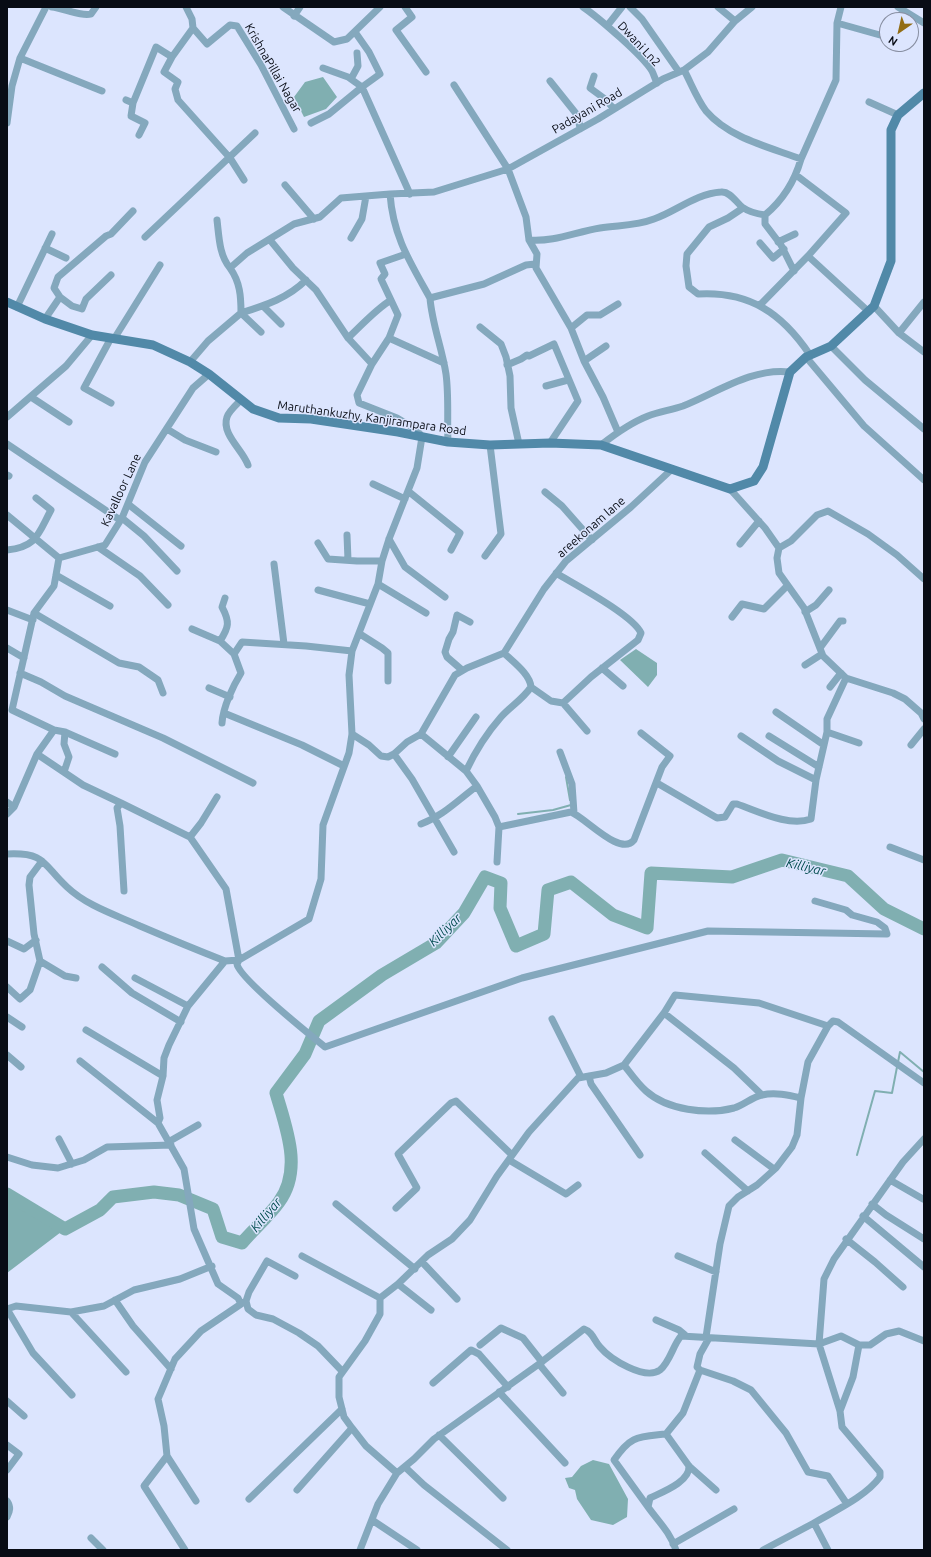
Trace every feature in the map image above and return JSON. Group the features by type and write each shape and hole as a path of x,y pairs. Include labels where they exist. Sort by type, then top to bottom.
{"main road":[{"path":"730,489 754,481 763,467 790,372 808,356 832,346 872,309 891,261 893,231 891,130 898,115 924,93"},
{"name":"Maruthankuzhy, Kanjirampara Road","path":"7,302 45,319 92,335 153,345 190,362 209,374 253,409 279,418 311,419 398,432 448,442 490,445 550,443 600,445 730,489"}],"street":[{"path":"7,123 12,86 20,58 46,7"},
{"path":"52,7 66,9 85,16 91,14 96,7"},
{"name":"KrishnaPillai Nagar","path":"186,7 192,19 193,28 207,44 230,25 237,26 261,65 294,129"},
{"path":"283,7 334,42 348,39 380,7"},
{"path":"294,16 300,7"},
{"path":"405,7 412,17 396,30 426,72"},
{"name":"Dwani Ln2","path":"583,7 607,26 652,70 656,83"},
{"path":"607,26 622,7"},
{"path":"630,7 642,19 681,71 706,111 718,122 743,138 801,159"},
{"path":"718,7 735,21"},
{"name":"Padayani Road","path":"230,268 247,253 294,224 314,219 329,210 341,198 434,192 508,169 614,110 656,83 681,71 708,52 735,21 752,7"},
{"path":"529,240 554,240 599,228 645,222 671,211 696,197 722,191 729,194 743,208 756,214 765,215 774,207 796,175 801,159 836,80 837,23 841,7"},
{"path":"898,7 924,23"},
{"path":"837,23 879,35"},
{"path":"193,28 172,57 164,72 178,82 175,89 178,100 230,158 244,180"},
{"path":"311,123 328,114 380,74 369,52 355,32"},
{"path":"139,135 145,123 131,116 129,102 156,47 172,57"},
{"path":"351,79 358,66 357,53"},
{"path":"20,58 102,91"},
{"path":"323,68 351,79 362,87 410,194"},
{"path":"594,76 590,88 605,99 614,110"},
{"path":"550,81 578,116 580,129"},
{"path":"454,85 508,169 526,217 529,240 537,254 535,264 570,328 618,432"},
{"path":"870,102 898,115"},
{"path":"145,237 255,133"},
{"path":"760,305 808,256 846,213 796,175"},
{"path":"285,185 314,219"},
{"path":"390,194 391,214 396,234 430,298 431,310 440,342 446,376 448,442"},
{"path":"351,238 362,219 366,196"},
{"path":"743,208 728,218 709,227 687,254 686,266 689,287 698,294 727,294 760,305 771,311 799,340 808,356 864,426 924,480"},
{"path":"111,275 86,299 82,309 72,306 60,297 54,288 58,277 106,236 111,234 133,211"},
{"path":"765,215 765,224 784,249 794,270"},
{"path":"217,220 221,248 226,263 236,276 241,294 241,313 261,332"},
{"path":"17,307 52,234"},
{"path":"778,242 794,234"},
{"path":"270,240 293,268 316,290 348,338 372,364"},
{"path":"760,243 773,258 784,249"},
{"path":"45,248 66,258"},
{"path":"7,854 29,854 47,864 67,888 86,901 107,912 225,961 239,960 309,919 321,879 324,825 349,754 352,734 349,675 352,651 360,634 378,584 382,561 389,539 417,468 422,438 418,430 396,418 359,403 357,395 372,364 388,338 398,315 381,279 385,274 380,263 406,254"},
{"path":"808,256 899,333 924,352"},
{"path":"430,298 484,284 526,265 535,264"},
{"path":"111,403 84,388 112,338 160,265"},
{"path":"190,362 208,341 241,313 284,297 297,289 306,280"},
{"path":"45,319 60,297"},
{"path":"348,338 369,320 378,307 391,300"},
{"path":"899,333 924,302"},
{"path":"570,328 587,314 600,315 618,304"},
{"path":"263,306 281,324"},
{"path":"480,327 501,344 507,365 511,408 519,444"},
{"path":"7,417 78,354 92,335"},
{"path":"388,338 444,363"},
{"path":"507,365 554,344 578,401 550,443"},
{"path":"584,361 606,346"},
{"path":"832,346 865,380 924,429"},
{"path":"600,445 618,432 648,416 681,406 756,375 778,371 790,372"},
{"name":"Kavalloor Lane","path":"60,558 105,545 121,519 145,462 193,388 209,374"},
{"path":"546,386 568,380"},
{"path":"31,397 69,422"},
{"path":"241,400 227,416 226,430 245,456 248,465"},
{"path":"166,429 185,440 216,452"},
{"path":"7,444 121,519 144,536 177,571"},
{"path":"486,556 501,534 490,445"},
{"name":"areekonam lane","path":"504,653 544,589 556,573 574,554 631,507 671,470"},
{"path":"372,484 405,499"},
{"path":"730,489 759,521 779,548"},
{"path":"408,491 460,533 450,550"},
{"path":"545,492 562,506 592,540"},
{"path":"7,550 20,549 35,540 50,510 36,498"},
{"path":"128,504 180,546"},
{"path":"924,579 897,555 868,534 828,511 817,515 791,540 779,548 777,558 779,573 806,612 821,651 843,675 893,693 905,699 921,713 924,720"},
{"path":"7,516 21,526 35,540 60,558 54,586 34,617 9,709 54,730 65,732 115,754"},
{"path":"740,544 759,521"},
{"path":"347,534 348,560"},
{"path":"389,539 405,567 446,597"},
{"path":"318,543 328,559 382,561"},
{"path":"98,547 140,576 168,605"},
{"path":"274,564 284,644"},
{"path":"556,573 612,607 640,629 641,633 638,640 602,668 564,703"},
{"path":"56,575 110,606"},
{"path":"378,584 426,613"},
{"path":"732,617 742,604 764,609 787,586"},
{"path":"318,590 349,597 370,604"},
{"path":"806,612 816,605 828,590"},
{"path":"220,641 227,630 228,618 222,607 225,598"},
{"path":"7,610 34,617 119,663 139,667 158,680 163,693"},
{"path":"464,669 447,657 445,652 453,632 457,615 470,622"},
{"path":"806,665 821,651 840,621 843,620"},
{"path":"192,629 220,641 234,654 241,673 235,682 222,723"},
{"path":"360,634 388,653 388,681"},
{"path":"234,654 242,642 284,644 352,651"},
{"path":"7,648 24,658"},
{"path":"352,734 369,745 381,756 388,757 394,754 407,742 421,734 455,675 464,669 504,653 528,677 532,687 551,701 564,703 587,731"},
{"path":"602,668 623,686"},
{"path":"20,673 41,682 65,696 163,738 253,783"},
{"path":"830,687 843,675"},
{"path":"657,782 716,818 725,817 733,804 737,804 760,814 794,821 811,819 816,780 827,732 827,719 843,675"},
{"path":"466,772 475,751 487,734 501,717 532,687"},
{"path":"209,688 230,697"},
{"path":"776,712 824,745"},
{"path":"224,713 302,745 344,766"},
{"path":"448,757 476,717"},
{"path":"910,745 924,729"},
{"path":"7,814 14,807 37,754 54,730"},
{"path":"64,772 69,757 64,744 65,732"},
{"path":"827,732 859,743"},
{"path":"499,827 568,812 574,813 614,842 628,845 634,840 662,767 670,756 642,733"},
{"path":"421,734 466,772 495,817 499,827 498,862"},
{"path":"741,736 778,761 816,780"},
{"path":"769,736 819,767"},
{"path":"560,752 572,784 574,813"},
{"path":"37,754 83,785 190,837 226,889 239,960 237,968 253,987 266,996 324,1047 522,978 708,931 887,934 885,928 877,922 852,915 846,910 815,901"},
{"path":"394,754 412,779 454,852"},
{"path":"421,824 435,819 447,811 455,802 476,786"},
{"path":"190,837 202,823 217,797"},
{"path":"7,802 14,807"},
{"path":"121,803 117,808 120,826 124,891"},
{"path":"890,847 924,860"},
{"path":"7,988 20,999 30,990 40,961 29,885 30,877 42,861"},
{"path":"7,941 24,949 36,940"},
{"path":"40,961 65,976 76,978"},
{"path":"158,1123 160,1118 158,1100 163,1076 164,1058 188,1006 225,961"},
{"path":"102,967 132,993 180,1022"},
{"path":"135,978 188,1006"},
{"path":"380,1298 415,1269 428,1255 452,1239 470,1220 510,1158 529,1132 578,1078 606,1073 624,1065 664,1013 675,995 759,1003 828,1026"},
{"path":"664,1013 734,1068 762,1095"},
{"path":"7,1018 22,1027"},
{"path":"552,1019 581,1077"},
{"path":"847,1504 828,1476 808,1472 786,1433 751,1390 733,1381 700,1370 696,1363 708,1337 716,1272 729,1206 738,1197 748,1191 774,1170 792,1147 797,1135 801,1098 808,1062 831,1022 838,1022 924,1083"},
{"path":"86,1030 163,1076"},
{"path":"7,1055 20,1067"},
{"path":"80,1061 158,1123 171,1143 184,1169 194,1229 212,1266 218,1284 244,1302 248,1309 256,1315 273,1319 299,1333 318,1346 342,1371"},
{"path":"624,1065 646,1091 663,1102 674,1106 698,1110 720,1110 734,1108 762,1095 784,1094 801,1098"},
{"path":"589,1076 592,1084 640,1156"},
{"path":"396,1208 417,1188 398,1154 451,1103 456,1101 510,1158 566,1194 578,1185"},
{"path":"7,1157 38,1166 58,1168 84,1160 107,1147 171,1143 198,1125"},
{"path":"59,1139 72,1164"},
{"path":"763,1550 847,1504 874,1484 880,1476 880,1472 842,1427 840,1410 819,1344 824,1280 846,1239 903,1162 924,1139"},
{"path":"735,1140 774,1170"},
{"path":"705,1154 748,1191"},
{"path":"890,1180 923,1198"},
{"path":"336,1204 415,1269"},
{"path":"872,1204 886,1215 924,1239"},
{"path":"863,1216 924,1267"},
{"path":"846,1239 903,1287"},
{"path":"302,1256 380,1298"},
{"path":"678,1256 716,1272"},
{"path":"196,1501 167,1456 164,1426 158,1400 175,1360 201,1331 244,1302 268,1261 295,1276"},
{"path":"422,1262 457,1299"},
{"path":"72,1395 34,1353 7,1309 16,1306 71,1312 104,1306 134,1290 180,1278 212,1266"},
{"path":"398,1284 431,1310"},
{"path":"380,1298 380,1314 365,1341 342,1371 339,1378 339,1397 344,1417 352,1428 366,1446 397,1473"},
{"path":"115,1300 133,1326 171,1370"},
{"path":"71,1312 126,1372"},
{"path":"656,1320 679,1330 685,1335 708,1337 819,1344 841,1336 859,1345 870,1345 886,1334 899,1330 924,1341"},
{"path":"480,1345 501,1328 523,1338 540,1363 564,1393"},
{"path":"360,1550 382,1496 397,1473 405,1468 439,1435 508,1387 584,1329 589,1331 599,1347 613,1359 636,1370 652,1373 660,1370 680,1338 685,1335"},
{"path":"840,1410 853,1376 859,1345"},
{"path":"433,1383 471,1350 479,1354 508,1387"},
{"path":"700,1370 683,1413 666,1434 635,1438 624,1445 614,1460 657,1520 666,1527 674,1547 734,1509"},
{"path":"499,1392 564,1463"},
{"path":"7,1401 24,1416"},
{"path":"249,1499 342,1410"},
{"path":"297,1490 352,1428"},
{"path":"666,1434 689,1466 716,1490"},
{"path":"439,1435 503,1498"},
{"path":"7,1445 19,1454 7,1470"},
{"path":"167,1456 144,1486 184,1550"},
{"path":"648,1507 650,1498 675,1486 688,1474 689,1466"},
{"path":"405,1468 424,1485 507,1550"},
{"path":"7,1501 10,1505 10,1511 7,1517"},
{"path":"372,1520 417,1550"},
{"path":"814,1523 828,1550"},
{"path":"91,1538 103,1550"}],"shaded area":[{"path":"323,77 337,97 326,109 304,117 294,97 305,82"},
{"path":"636,649 657,663 657,675 648,687 620,660"},
{"path":"7,1194 65,1229 7,1273"},
{"path":"593,1460 609,1464 628,1499 627,1517 613,1525 591,1520 577,1499 575,1490 569,1488 565,1478 572,1477 581,1466"}],"waterway":[{"path":"566,777 570,800"},
{"path":"518,814 553,810 571,805"},
{"name":"Killiyar","path":"7,1194 65,1229 100,1210 113,1197 154,1192 179,1195 213,1209 222,1237 242,1243 275,1207 286,1189 290,1176 290,1148 288,1134 276,1093 305,1054 319,1021 382,975 436,943 464,913 485,877 501,883 500,908 516,946 544,934 548,890 571,882 613,915 647,928 651,873 732,877 782,860 848,876 884,909 924,929"},
{"path":"898,1062 900,1052 924,1072"},
{"path":"857,1155 875,1091 892,1093 897,1067"}]}
